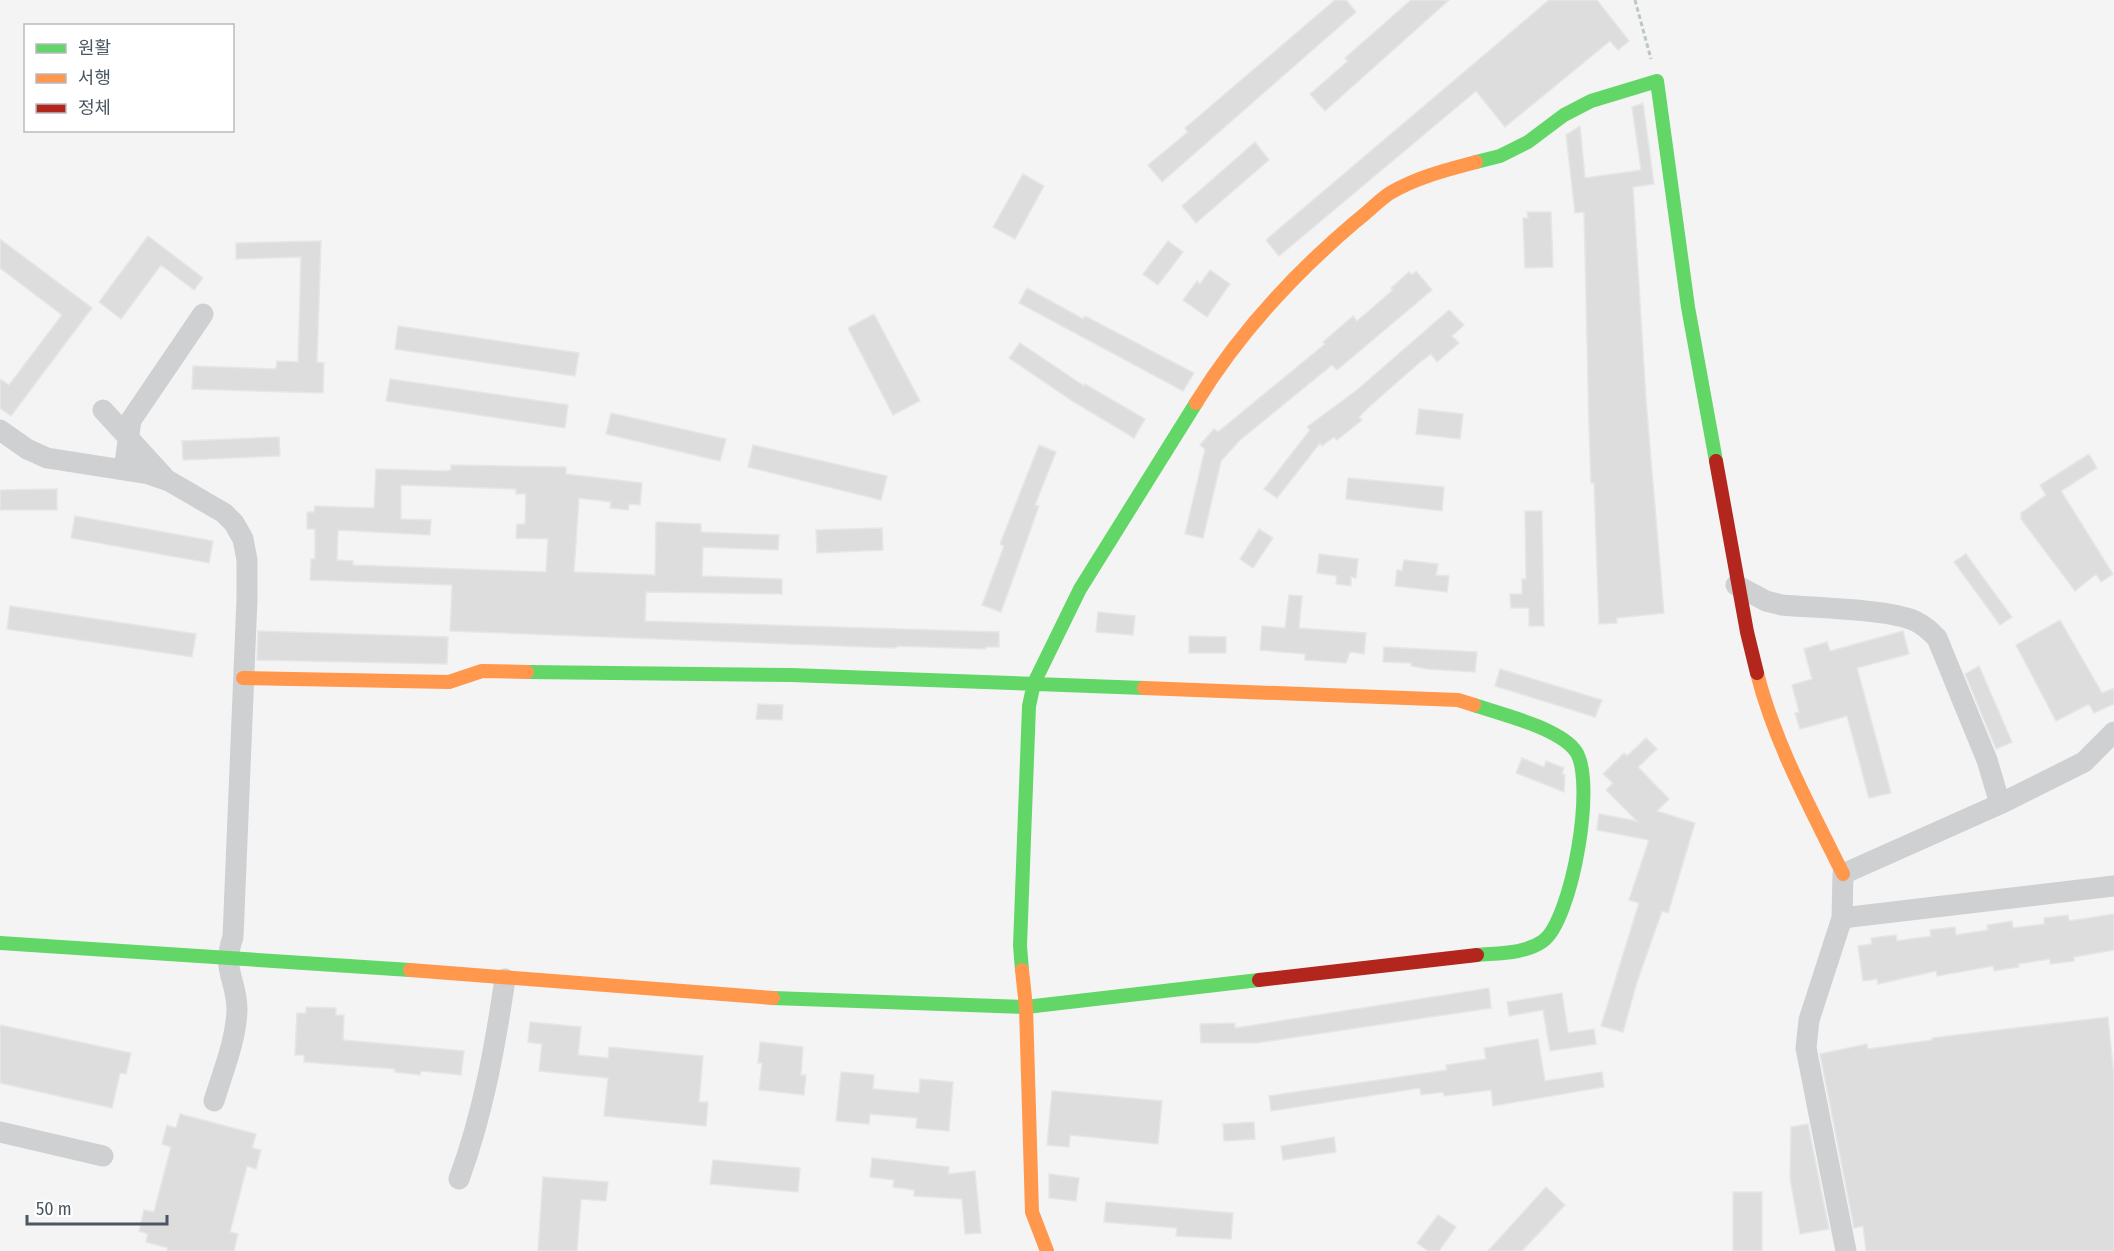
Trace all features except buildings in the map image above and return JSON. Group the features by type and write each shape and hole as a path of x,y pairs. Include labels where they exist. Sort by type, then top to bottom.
{"street":[{"path":"1047,1251 1032,1212 1026,1007 1020,946 1029,706 1034,683 1080,589 1215,372 1280,296 1338,237 1389,194 1424,176 1500,156 1528,142 1564,115 1591,101 1656,81 1688,307 1736,585 1764,700 1791,768 1843,874 1842,918 1809,1020 1806,1048 1846,1251"},
{"path":"124,470 131,420 203,314"},
{"path":"104,410 169,481 224,513 234,523 243,539 247,560 233,937 226,956 237,1008 234,1040 214,1101"},
{"path":"0,430 27,449 48,458 124,470 169,481"},
{"path":"1736,585 1766,601 1782,605 1885,614 1913,620 1925,626 1937,638 1987,760 2000,804"},
{"path":"0,943 226,956 765,998 1026,1007 1521,950 1546,940 1559,918 1568,893 1585,798 1583,761 1575,749 1560,737 1458,700 791,675 482,671 449,682 243,678"},
{"path":"1843,874 2000,804 2084,762 2114,732"},
{"path":"1842,918 2114,886"},
{"path":"459,1179 472,1143 494,1052 505,979"},
{"path":"0,1132 103,1156"}],"path":[{"path":"1635,0 1656,81"}],"traffic: fast":[{"path":"1476,162 1500,156 1528,142 1564,115 1591,101 1657,81 1688,307 1716,461"},
{"path":"1022,970 1020,946 1029,706 1034,683 1080,589 1196,403"},
{"path":"527,672 791,675 1144,688"},
{"path":"1474,705 1527,722 1565,741 1574,749 1581,764 1583,787 1582,816 1572,878 1554,928 1543,941 1528,948 1477,955"},
{"path":"0,943 410,970"},
{"path":"773,998 1026,1007 1259,980"}],"traffic: slow":[{"path":"1196,403 1212,378 1268,306 1355,222 1400,187 1432,174 1476,162"},
{"path":"243,678 449,682 482,671 527,672"},
{"path":"1757,673 1784,751 1843,874"},
{"path":"1144,688 1458,700 1474,705"},
{"path":"410,970 773,998"},
{"path":"1022,970 1026,1007 1032,1212 1047,1251"}],"traffic: jam":[{"path":"1716,461 1747,632 1757,673"},
{"path":"1259,980 1477,955"}]}
